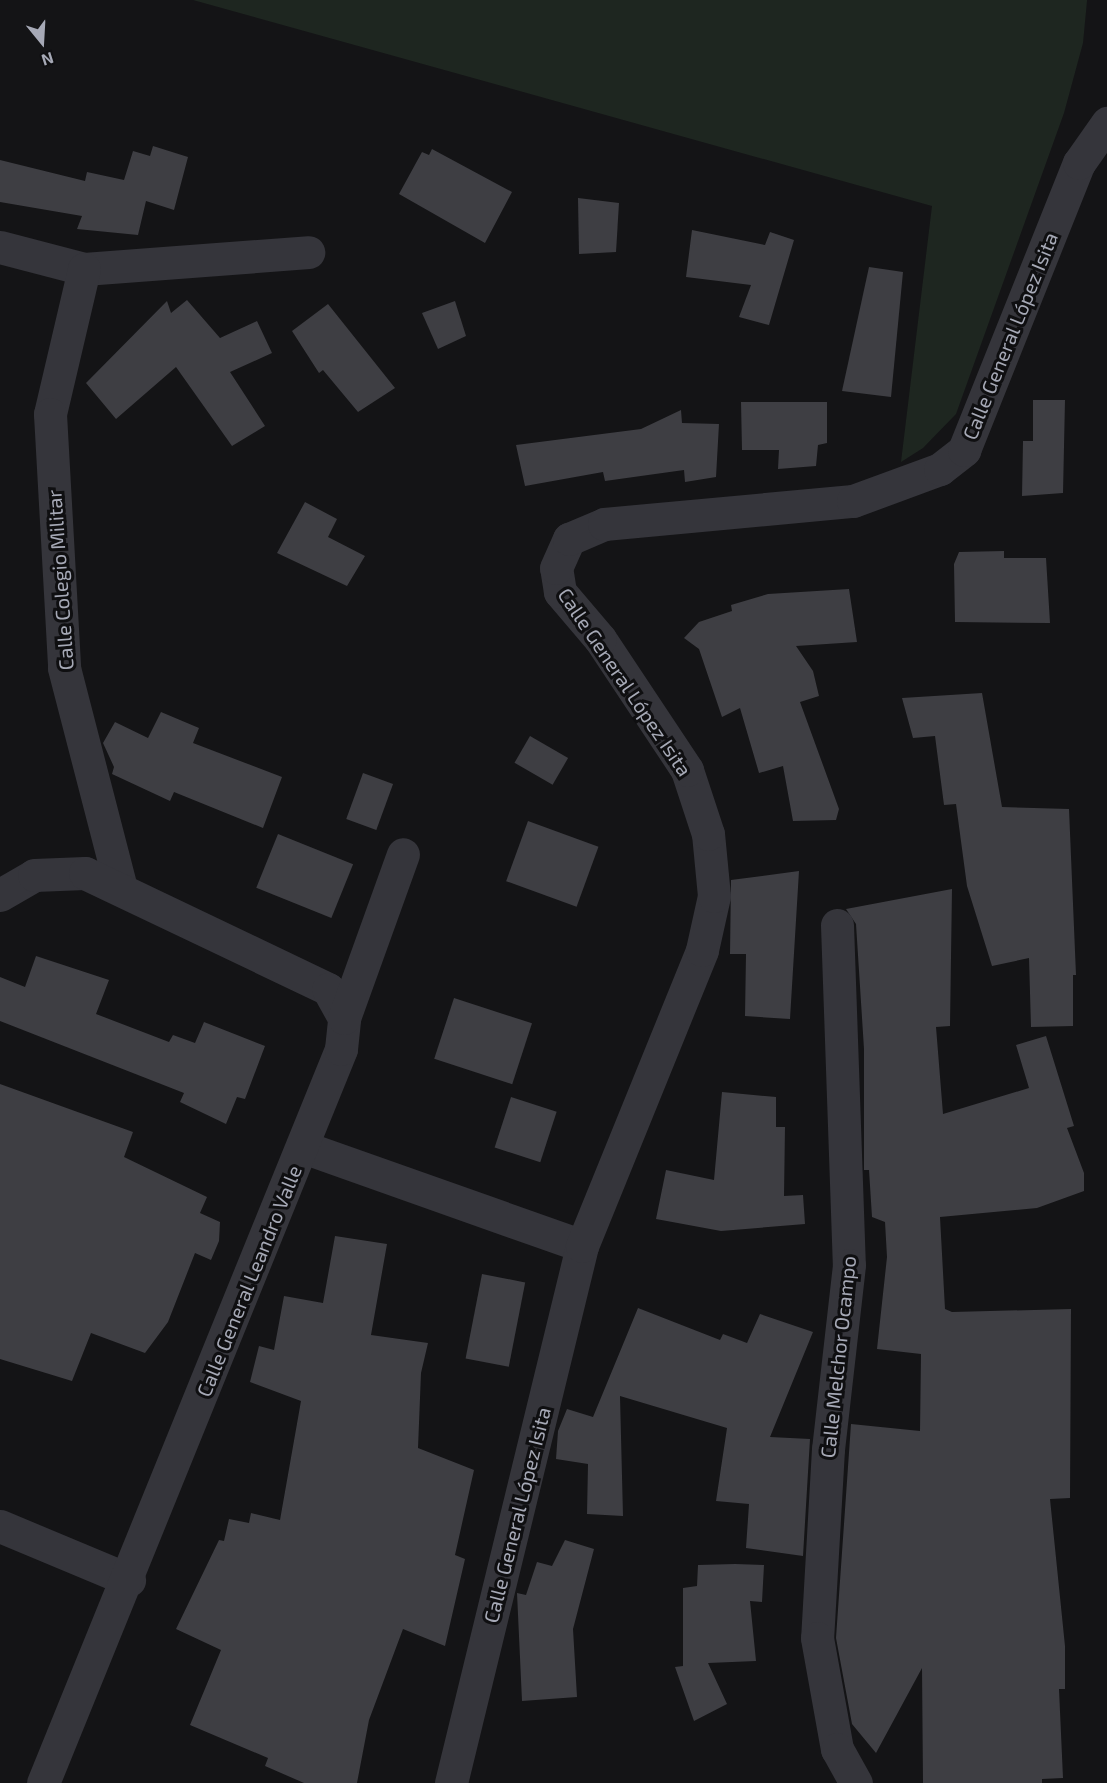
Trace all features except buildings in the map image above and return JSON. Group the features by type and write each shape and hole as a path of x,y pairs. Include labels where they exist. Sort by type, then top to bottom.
{"street":[{"name":"Calle General López Isita","path":"451,1783 582,1246 702,951 714,896 708,834 687,770 600,639 560,592 556,568 569,539 604,524 853,501 940,469 964,450 1079,163 1107,123"},
{"path":"0,247 84,268 308,252"},
{"name":"Calle Colegio Militar","path":"84,268 50,414 63,668 121,889"},
{"name":"Calle General Leandro Valle","path":"43,1783 129,1580 341,1049 344,1018 403,854"},
{"path":"0,896 34,875 85,873 328,989 344,1018"},
{"name":"Calle Melchor Ocampo","path":"837,925 845,1061 849,1266 828,1449 817,1638 837,1749 856,1783"},
{"path":"303,1147 582,1246"},
{"path":"0,1526 129,1580"}],"shaded area":[{"path":"193,0 1087,1 1083,43 1064,113 956,414 923,448 901,462 932,206"}]}
